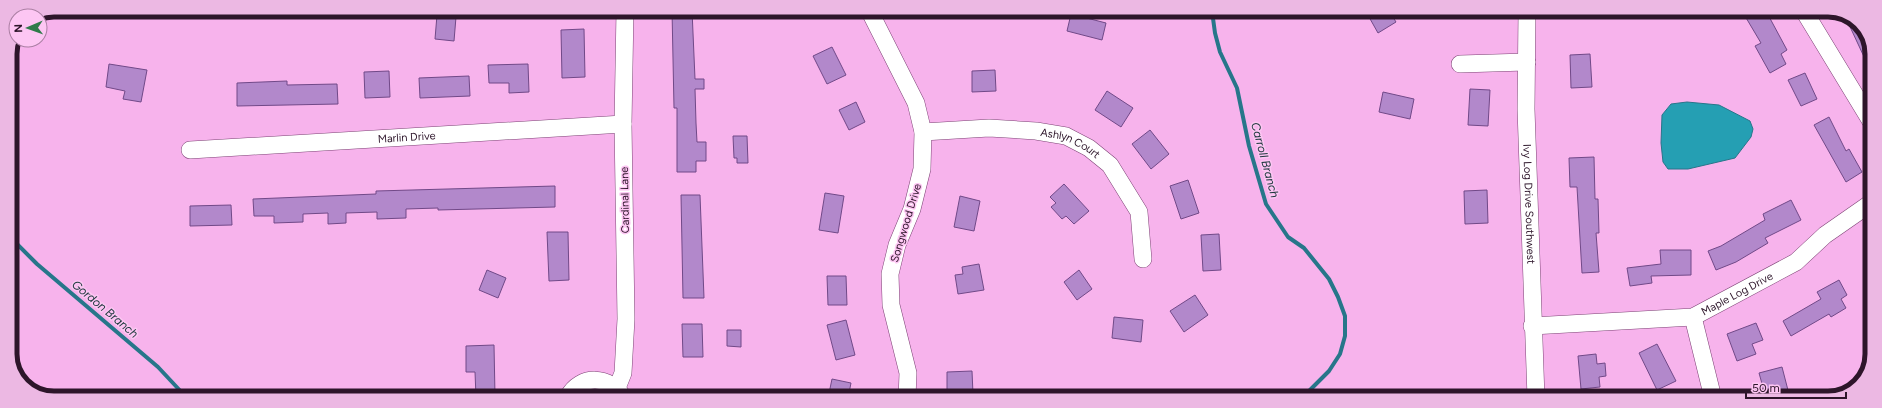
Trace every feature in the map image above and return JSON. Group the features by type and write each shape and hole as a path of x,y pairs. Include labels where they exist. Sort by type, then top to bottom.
{"street":[{"name":"Cardinal Lane","path":"620,391 623,373 626,319 623,124 625,17"},
{"name":"Songwood Drive","path":"872,17 916,104 923,132 922,169 912,209 897,245 890,274 891,305 908,373 907,391"},
{"name":"Ivy Log Drive Southwest","path":"1527,17 1532,326 1536,391"},
{"path":"1808,17 1865,111"},
{"path":"1460,64 1527,62"},
{"name":"Marlin Drive","path":"190,150 623,124"},
{"name":"Ashlyn Court","path":"923,132 989,128 1036,131 1066,136 1089,148 1110,165 1139,212 1143,259"},
{"name":"Maple Log Drive","path":"1532,326 1693,317 1796,262 1825,235 1865,207"},
{"path":"1693,317 1711,391"},
{"name":"Cardinal Lane","path":"571,391 579,384 588,380 598,379 608,382 618,391"}],"shaded area":[{"path":"1687,102 1719,105 1750,121 1753,129 1751,137 1735,158 1688,169 1668,169 1663,162 1661,143 1662,115 1671,104"}],"building":[{"path":"437,17 456,17 454,41 435,39"},
{"path":"672,17 692,17 695,79 704,79 704,89 695,89 697,142 706,142 706,161 696,161 696,172 677,172 677,108 674,108"},
{"path":"1070,17 1083,17 1106,23 1102,40 1067,31"},
{"path":"1369,17 1393,17 1396,22 1378,33"},
{"path":"1746,17 1769,17 1787,50 1781,54 1786,64 1770,73 1755,46 1761,43"},
{"path":"1849,24 1856,30 1862,40 1865,59"},
{"path":"584,29 585,77 562,78 561,30"},
{"path":"832,47 846,75 827,84 813,56"},
{"path":"1590,54 1592,87 1571,88 1570,55"},
{"path":"109,64 147,70 141,102 123,99 125,91 106,87"},
{"path":"528,64 529,92 509,93 509,83 489,83 488,65"},
{"path":"995,70 996,91 972,92 972,71"},
{"path":"389,71 390,97 365,98 364,72"},
{"path":"1805,73 1817,99 1801,106 1788,80"},
{"path":"469,76 470,96 420,98 419,78"},
{"path":"287,81 287,85 337,84 338,104 237,106 237,83"},
{"path":"1470,89 1490,90 1488,126 1468,125"},
{"path":"1107,91 1133,108 1121,127 1095,110"},
{"path":"1383,92 1414,99 1410,119 1379,112"},
{"path":"856,102 865,122 849,130 839,110"},
{"path":"1829,117 1846,151 1849,149 1862,172 1846,182 1814,125"},
{"path":"1150,130 1169,154 1151,169 1132,144"},
{"path":"733,136 747,136 748,163 737,163 737,158 734,158"},
{"path":"1594,157 1595,199 1598,199 1599,233 1596,233 1599,272 1582,273 1577,187 1570,187 1569,158"},
{"path":"1188,180 1199,213 1181,219 1170,186"},
{"path":"1064,184 1089,211 1074,224 1066,216 1062,219 1051,207 1056,203 1050,197"},
{"path":"555,186 555,207 438,210 438,208 406,209 406,218 377,219 377,212 346,213 346,223 328,224 328,213 303,214 303,222 274,223 274,216 254,216 253,199 376,194 376,191"},
{"path":"1487,190 1488,223 1465,224 1464,191"},
{"path":"825,193 844,196 838,233 819,230"},
{"path":"681,195 700,195 704,298 683,298"},
{"path":"960,196 980,201 974,231 954,227"},
{"path":"1791,200 1801,220 1765,238 1768,243 1736,262 1716,270 1708,251 1721,246 1765,220 1763,214"},
{"path":"231,205 232,225 190,226 190,206"},
{"path":"547,232 568,232 569,280 549,281"},
{"path":"1219,234 1221,270 1203,271 1201,235"},
{"path":"1660,250 1691,250 1691,275 1651,276 1652,283 1630,286 1627,268 1661,264"},
{"path":"979,264 984,290 958,294 955,275 963,274 962,267"},
{"path":"487,270 506,278 498,298 479,290"},
{"path":"1079,270 1092,289 1077,300 1064,282"},
{"path":"827,276 846,276 847,305 828,305"},
{"path":"1839,280 1847,295 1841,299 1846,308 1831,317 1829,314 1791,336 1783,321 1821,299 1817,292"},
{"path":"1195,295 1208,315 1184,332 1170,311"},
{"path":"1114,317 1143,320 1141,342 1112,338"},
{"path":"846,320 855,355 836,360 827,325"},
{"path":"1756,323 1763,340 1752,344 1756,354 1737,361 1727,334"},
{"path":"682,324 702,324 703,357 683,357"},
{"path":"727,330 741,330 741,347 727,346"},
{"path":"1657,344 1676,381 1657,390 1639,353"},
{"path":"494,345 495,391 476,391 475,372 466,372 466,346"},
{"path":"1596,354 1597,364 1605,363 1606,376 1599,377 1600,387 1581,389 1578,356"},
{"path":"1782,367 1788,391 1764,391 1759,373"},
{"path":"972,371 973,391 947,391 947,372"},
{"path":"832,379 851,383 849,391 829,391"}],"waterway":[{"name":"Carroll Branch","path":"1213,17 1220,52 1237,88 1249,146 1266,204 1288,237 1304,248 1329,279 1345,316 1345,336 1340,354 1329,371 1309,391"},
{"name":"Gordon Branch","path":"17,244 37,264 158,367 180,391"}]}
